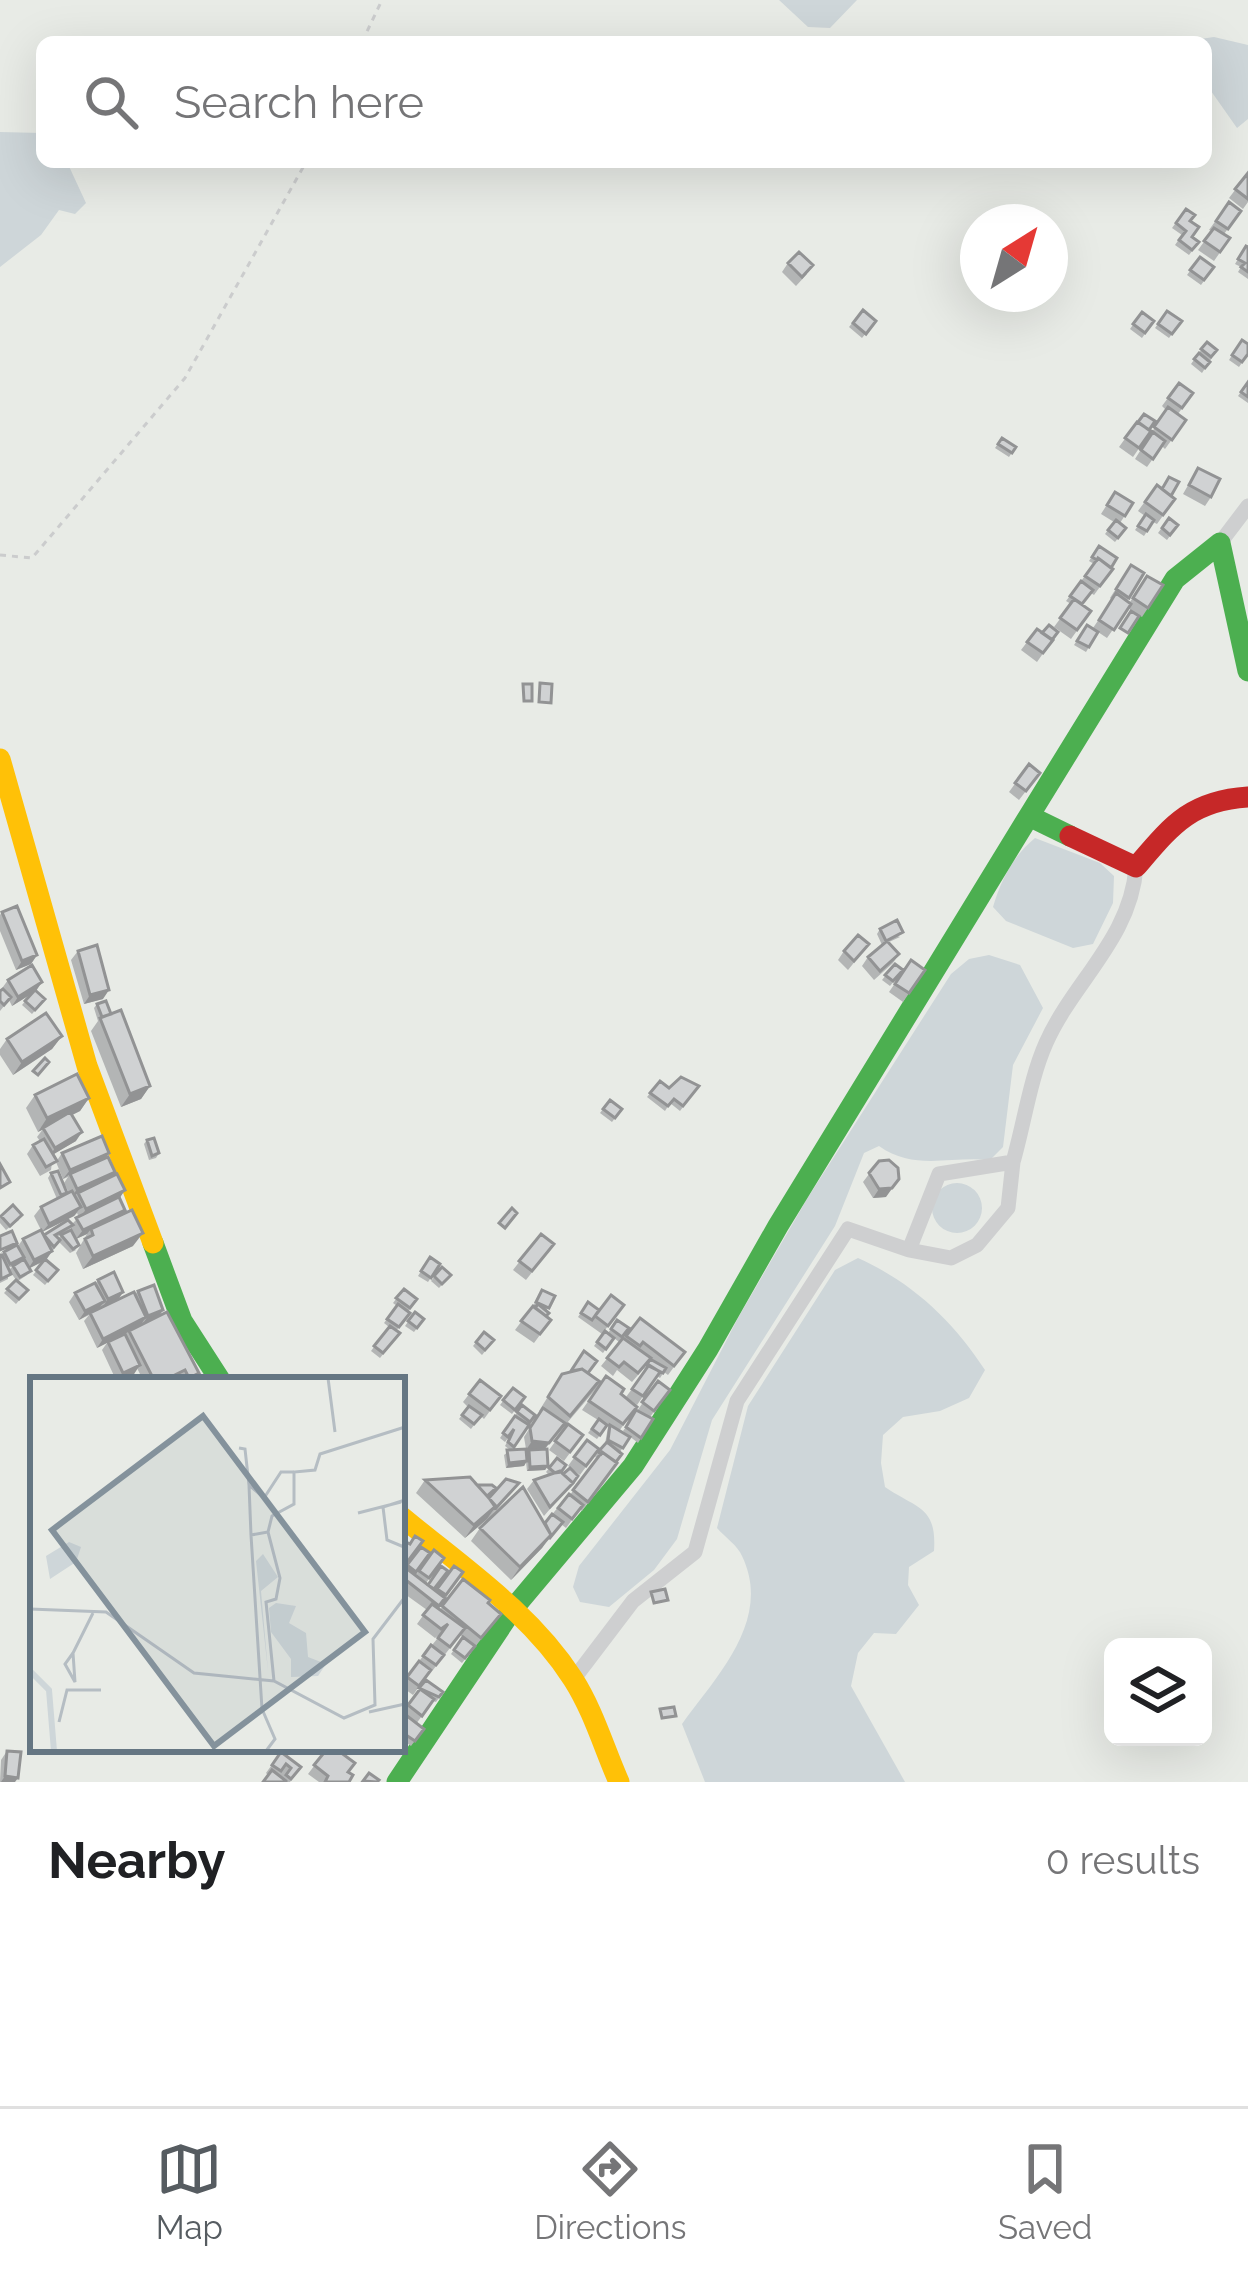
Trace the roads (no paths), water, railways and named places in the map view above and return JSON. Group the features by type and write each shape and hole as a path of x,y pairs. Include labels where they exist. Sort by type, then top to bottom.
{"street":[{"path":"397,1782 512,1610 633,1466 709,1349 778,1226 1175,578 1220,543 1248,506"},
{"path":"1220,543 1248,671"},
{"path":"0,759 87,1066 182,1322 218,1377"},
{"path":"574,1680 633,1601 695,1552 737,1401 848,1229 909,1250 951,1258 977,1245 1008,1208 1013,1162 1046,1043 1106,955 1135,886 1136,867 1185,811 1216,797 1248,797"},
{"path":"1029,815 1136,867"},
{"path":"909,1250 939,1174 1013,1162"},
{"path":"405,1520 512,1610 574,1680 619,1782"}]}
